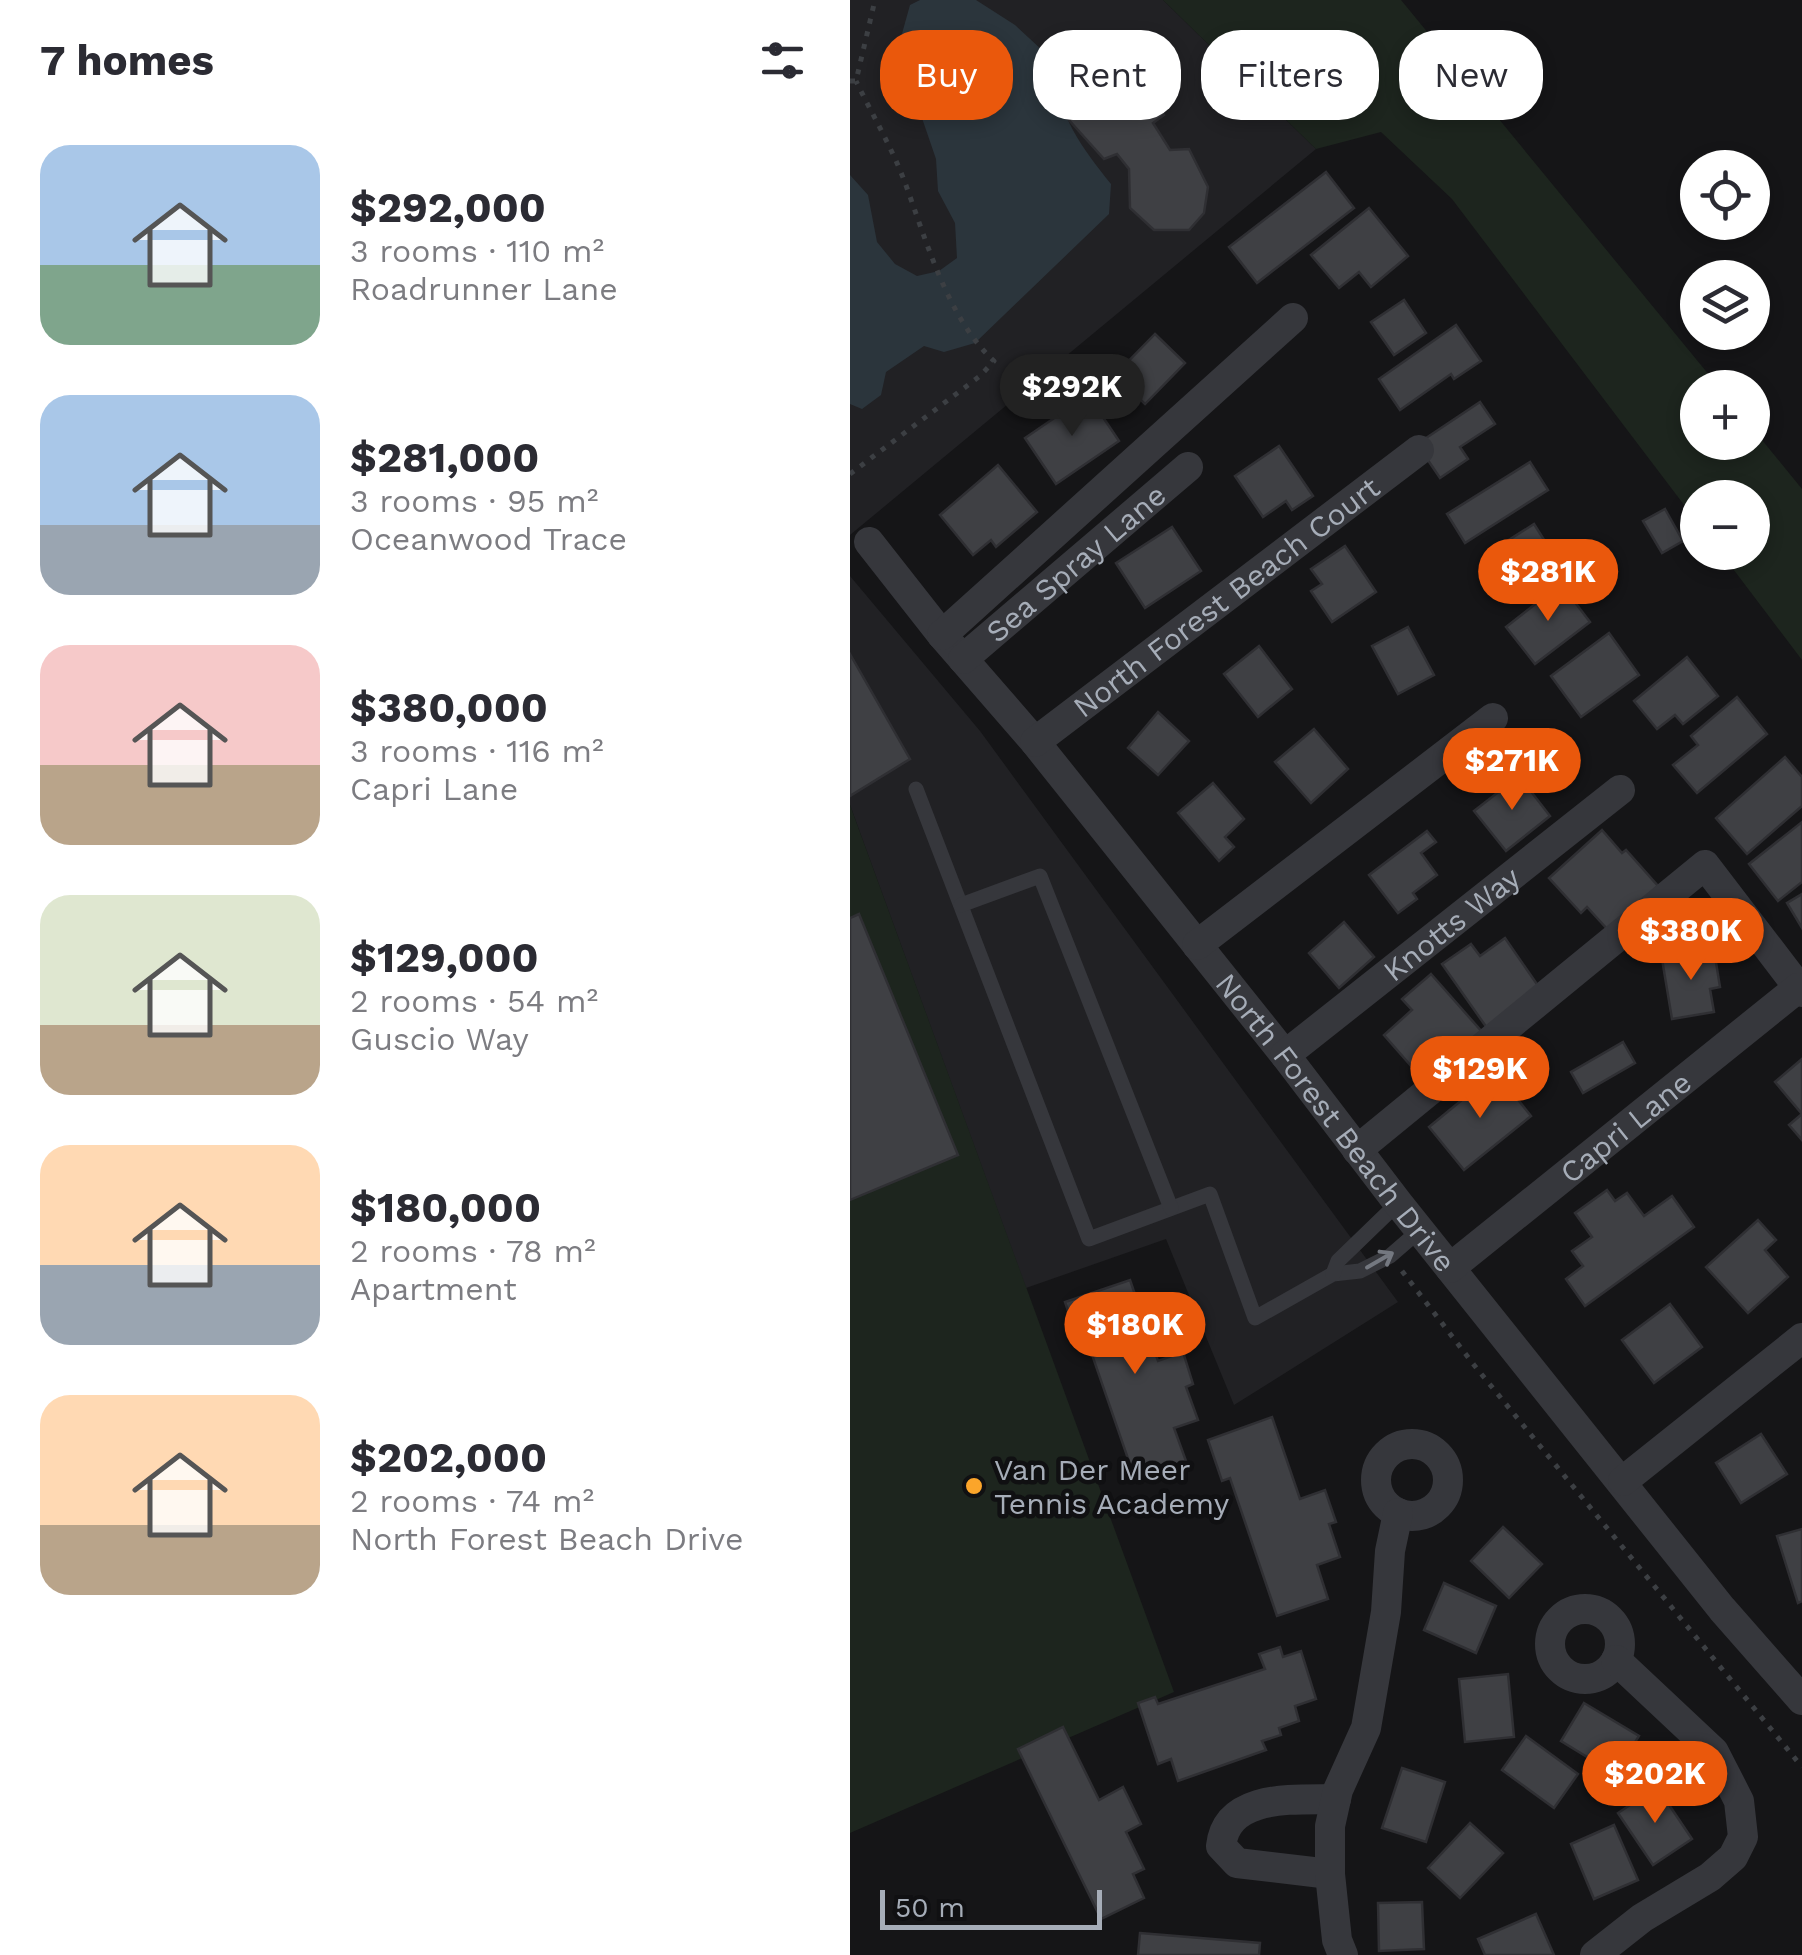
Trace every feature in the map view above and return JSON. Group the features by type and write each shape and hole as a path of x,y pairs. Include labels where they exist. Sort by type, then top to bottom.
{"street":[{"path":"942,636 1293,318"},
{"name":"North Forest Beach Court","path":"1034,742 1419,450"},
{"name":"Sea Spray Lane","path":"963,659 1188,467"},
{"name":"North Forest Beach Drive","path":"870,542 942,636 1034,742 1285,1055 1722,1609 1800,1693"},
{"path":"1197,945 1493,718"},
{"name":"Knotts Way","path":"1285,1055 1620,790"},
{"path":"1357,1150 1705,865 1800,990"},
{"name":"Capri Lane","path":"1450,1268 1800,990"},
{"path":"1623,1481 1802,1338"},
{"path":"1343,1955 1330,1874 1330,1826 1336,1799 1366,1728 1398,1514"},
{"path":"1596,1955 1642,1918 1710,1877 1733,1857 1742,1836 1739,1801 1714,1752 1616,1660"},
{"path":"1330,1874 1238,1864 1222,1846 1223,1829 1235,1815 1252,1807 1283,1800 1336,1799"}],"lane":[{"path":"916,789 1089,1238 1210,1194 1255,1318 1333,1274 1360,1272 1390,1256 1420,1230"},
{"path":"961,905 1040,876 1171,1208"},
{"path":"1333,1274 1338,1261 1398,1203"}],"path":[{"path":"850,474 980,376 994,361 975,343 927,246 904,181 853,81 876,0"},
{"path":"1390,1256 1474,1365 1802,1767"}],"shaded area":[{"path":"850,0 1163,0 1201,37 1201,120 1286,120 1316,149 850,535"},
{"path":"920,0 976,0 1033,42 1033,120 1068,120 1080,143 1111,184 1109,214 975,343 944,352 924,346 886,372 881,395 862,409 850,404 850,175 868,195 877,242 895,264 917,276 939,271 957,258 955,223 938,191 936,159 923,120 1013,120 1013,30 903,30 910,5"},
{"path":"1163,0 1401,0 1426,30 1399,30 1399,120 1500,120 1680,340 1680,350 1689,350 1705,370 1680,370 1680,460 1770,460 1770,450 1802,489 1802,660 1734,570 1770,570 1770,480 1680,480 1680,500 1452,199 1381,132 1316,149 1286,120 1379,120 1379,30 1201,30 1201,37"},
{"path":"850,576 980,731 1398,1302 1234,1405 1166,1239 1026,1288 850,805"},
{"name":"Van Der Meer Tennis Academy","path":"850,805 1174,1692 850,1833"}],"building":[{"path":"1069,120 1157,120 1153,123 1170,150 1189,149 1208,187 1204,213 1189,230 1154,230 1130,208 1129,169 1117,154 1104,159"},
{"path":"1326,172 1354,208 1257,283 1229,247"},
{"path":"1369,208 1408,256 1371,287 1359,272 1339,288 1311,255"},
{"path":"1404,300 1426,333 1394,355 1371,322"},
{"path":"1456,325 1481,361 1454,379 1451,374 1400,410 1379,379"},
{"path":"1155,334 1185,363 1145,404 1115,375"},
{"path":"1088,395 1119,441 1056,484 1025,438"},
{"path":"1480,402 1495,424 1460,447 1468,459 1440,478 1417,444"},
{"path":"1279,446 1313,496 1292,510 1286,501 1263,517 1235,476"},
{"path":"1530,462 1548,490 1465,543 1447,514"},
{"path":"998,465 1037,512 996,547 991,540 973,555 940,515"},
{"path":"1665,509 1680,543 1662,553 1643,521"},
{"path":"1534,524 1562,568 1518,595 1490,552"},
{"path":"1172,527 1201,571 1145,608 1116,563"},
{"path":"1345,546 1376,592 1332,622 1311,591 1322,584 1311,569"},
{"path":"1561,584 1590,622 1535,664 1506,627"},
{"path":"1408,627 1434,675 1398,694 1372,646"},
{"path":"1609,633 1639,675 1581,717 1551,676"},
{"path":"1259,646 1292,689 1258,717 1224,674"},
{"path":"850,654 910,759 850,796"},
{"path":"1687,657 1718,696 1683,724 1675,715 1657,729 1634,701"},
{"path":"1737,697 1767,734 1697,793 1673,765 1698,745 1691,736"},
{"path":"1158,712 1189,741 1158,775 1128,748"},
{"path":"1314,729 1348,769 1311,803 1275,762"},
{"path":"1785,757 1802,777 1802,806 1747,854 1716,818"},
{"path":"1519,776 1550,816 1506,851 1474,811"},
{"path":"1213,783 1244,819 1225,837 1234,847 1219,861 1178,813"},
{"path":"1802,822 1802,882 1778,901 1749,864"},
{"path":"1602,830 1658,886 1609,931 1587,907 1581,913 1549,878"},
{"path":"1427,831 1436,842 1421,853 1437,875 1413,893 1417,899 1398,913 1369,875"},
{"path":"1802,894 1802,928 1787,903"},
{"path":"859,914 958,1155 850,1200 850,918"},
{"path":"1344,922 1374,957 1339,988 1309,953"},
{"path":"1505,938 1541,990 1487,1028 1442,964 1471,944 1480,956"},
{"path":"1714,950 1720,987 1710,989 1714,1012 1672,1019 1662,959"},
{"path":"1431,974 1483,1033 1426,1083 1384,1035 1412,1010 1402,999"},
{"path":"1623,1042 1635,1063 1583,1093 1571,1072"},
{"path":"1802,1059 1802,1114 1775,1082"},
{"path":"1496,1072 1531,1116 1464,1170 1429,1127"},
{"path":"1802,1114 1802,1140 1789,1125"},
{"path":"1607,1190 1615,1201 1627,1193 1644,1216 1672,1196 1694,1227 1585,1306 1566,1279 1583,1266 1572,1251 1592,1237 1575,1213"},
{"path":"1758,1220 1776,1240 1765,1250 1788,1277 1748,1313 1706,1267"},
{"path":"1130,1280 1158,1361 1183,1352 1193,1384 1186,1387 1198,1420 1174,1428 1186,1461 1135,1479 1087,1340 1079,1343 1065,1302"},
{"path":"1670,1304 1702,1347 1654,1383 1622,1340"},
{"path":"1272,1417 1300,1499 1325,1490 1336,1522 1329,1524 1340,1557 1317,1565 1328,1599 1277,1616 1230,1478 1222,1481 1208,1440"},
{"path":"1761,1434 1787,1474 1741,1503 1716,1463"},
{"path":"1503,1527 1542,1564 1509,1598 1471,1561"},
{"path":"1802,1529 1802,1601 1798,1603 1777,1536"},
{"path":"1444,1583 1496,1606 1476,1653 1424,1630"},
{"path":"1280,1647 1283,1657 1301,1651 1316,1699 1295,1706 1299,1721 1279,1728 1281,1735 1262,1741 1266,1750 1178,1781 1171,1759 1158,1764 1138,1703 1155,1697 1158,1704 1265,1669 1259,1654"},
{"path":"1508,1674 1514,1737 1465,1742 1459,1679"},
{"path":"1584,1703 1639,1736 1615,1774 1561,1741"},
{"path":"1063,1727 1099,1800 1123,1787 1141,1824 1126,1832 1144,1869 1133,1874 1144,1898 1101,1919 1018,1749"},
{"path":"1526,1736 1578,1774 1554,1808 1502,1770"},
{"path":"1402,1768 1445,1782 1426,1842 1382,1828"},
{"path":"1657,1787 1692,1839 1653,1865 1618,1813"},
{"path":"1470,1823 1503,1853 1460,1898 1428,1868"},
{"path":"1614,1825 1638,1880 1594,1899 1571,1844"},
{"path":"1422,1902 1424,1949 1379,1951 1378,1903"},
{"path":"1536,1914 1554,1955 1485,1955 1478,1939"},
{"path":"1140,1933 1260,1943 1259,1955 1138,1955"}],"place":[{"name":"Van Der Meer Tennis Academy","path":"974,1486"}]}
